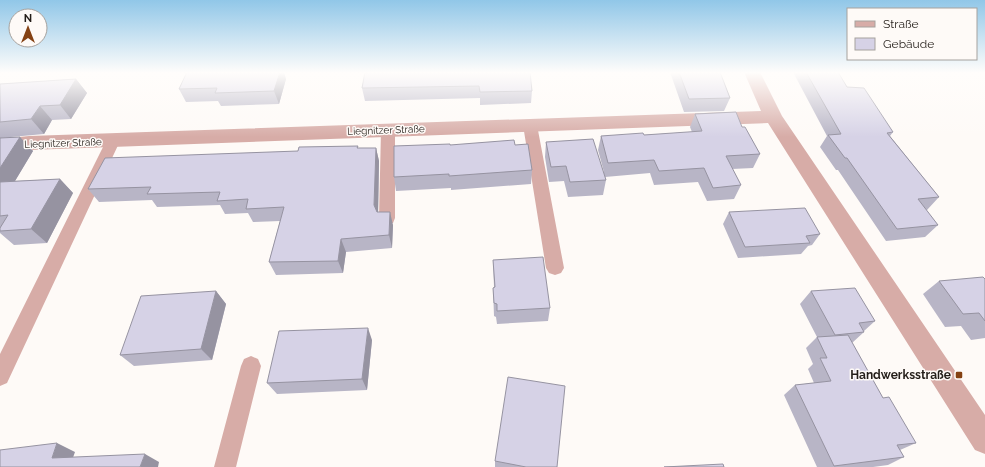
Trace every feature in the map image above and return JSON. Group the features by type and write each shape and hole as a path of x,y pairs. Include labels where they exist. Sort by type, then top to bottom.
{"street":[{"path":"762,94 773,116 985,440"},
{"name":"Liegnitzer Straße","path":"0,146 773,116"}],"lane":[{"path":"530,125 556,268"},
{"path":"387,218 388,130"},
{"path":"0,376 113,141"},
{"path":"225,467 251,366"}],"building":[{"path":"0,94 67,94 60,105 40,106 31,119 0,122"},
{"path":"687,94 728,94 730,98 689,99"},
{"path":"818,94 868,94 893,132 887,133 939,197 918,199 938,225 897,229 847,158 845,158 828,135 841,134"},
{"path":"736,112 742,127 745,127 760,154 726,156 741,185 713,188 704,168 659,171 654,160 608,163 601,136 702,131 695,114"},
{"path":"20,137 0,168 0,138"},
{"path":"593,139 606,180 570,182 566,166 551,167 546,142"},
{"path":"514,140 515,145 528,144 532,170 449,176 449,174 394,177 394,146 450,145"},
{"path":"358,146 357,148 376,148 374,205 377,212 390,212 389,235 341,239 338,261 269,262 284,207 246,209 248,199 217,201 220,192 147,194 151,187 88,189 105,158 298,151 299,147"},
{"path":"60,179 31,229 0,231 0,228 8,215 0,216 0,182"},
{"path":"805,208 820,234 806,236 810,243 745,247 729,212"},
{"path":"543,257 550,308 497,311 497,304 494,303 493,288 495,287 493,260"},
{"path":"983,277 985,279 985,321 979,313 963,314 939,281"},
{"path":"855,288 875,321 859,323 864,332 835,335 811,291"},
{"path":"216,291 201,349 120,355 141,296"},
{"path":"368,328 362,379 267,383 279,331"},
{"path":"848,335 883,398 889,397 916,443 897,445 904,457 834,466 795,385 831,381 820,358 827,358 817,337"},
{"path":"508,377 565,386 557,467 526,467 495,461"},
{"path":"57,443 52,458 145,454 140,467 0,467 0,450"},
{"path":"723,464 724,467 664,467"}],"place":[{"name":"Handwerksstraße","path":"959,375"}]}
